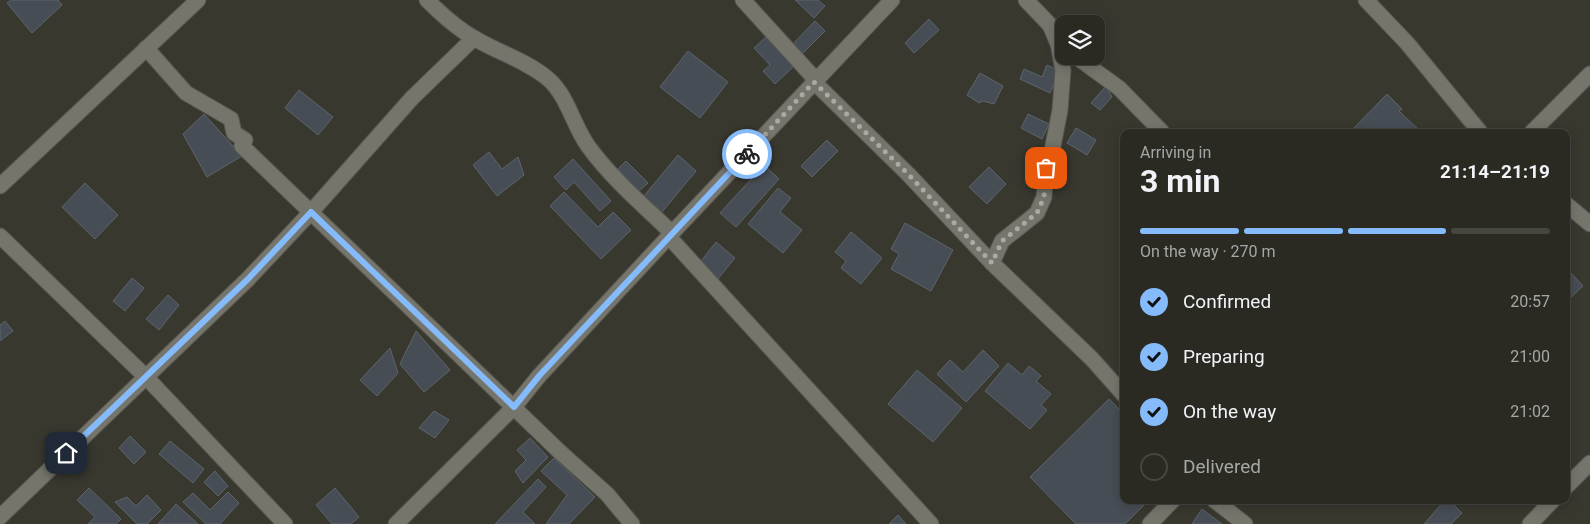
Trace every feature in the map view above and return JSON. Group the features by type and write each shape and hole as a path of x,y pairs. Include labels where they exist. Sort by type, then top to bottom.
{"street":[{"path":"0,186 198,0"},
{"path":"427,0 446,20 474,38 510,56 548,79 564,102 579,134 610,173 670,235 931,524"},
{"path":"743,0 814,80 908,174 992,263 1092,359 1120,390"},
{"path":"396,524 514,407 539,376 814,80 892,0"},
{"path":"1026,0 1050,25 1055,35"},
{"path":"1366,0 1407,43 1478,129"},
{"path":"0,517 248,279 311,212 412,98 474,38"},
{"path":"146,48 186,93 231,119 234,132 245,140 242,146 607,494 632,524"},
{"path":"992,263 1002,241 1037,213 1044,197 1046,168 1052,152 1062,90 1063,65"},
{"path":"1087,65 1119,88 1159,129"},
{"path":"1535,129 1590,74"},
{"path":"1570,207 1590,224"},
{"path":"0,236 146,377 285,524"},
{"path":"1570,483 1590,463"},
{"path":"1150,524 1169,504"},
{"path":"1219,504 1245,524"},
{"path":"1530,524 1546,504"}],"building":[{"path":"11,0 58,0 62,5 32,33 7,3"},
{"path":"795,0 818,0 825,6 814,18"},
{"path":"929,19 939,30 914,53 905,43"},
{"path":"815,21 825,31 801,55 791,46"},
{"path":"767,36 795,65 775,84 763,71 770,65 754,48"},
{"path":"688,51 728,82 700,118 660,87"},
{"path":"1047,65 1060,71 1050,93 1020,79 1024,69 1042,77"},
{"path":"980,73 1003,86 994,104 983,101 979,103 967,95"},
{"path":"1106,86 1112,97 1100,110 1091,103"},
{"path":"299,90 333,117 318,135 285,108"},
{"path":"1387,94 1402,109 1399,111 1418,129 1353,129"},
{"path":"204,114 242,156 207,177 183,134"},
{"path":"1028,114 1049,124 1042,139 1021,128"},
{"path":"1076,128 1096,140 1087,155 1067,143"},
{"path":"827,140 838,151 812,177 801,166"},
{"path":"489,152 502,169 518,157 524,175 497,196 473,165"},
{"path":"678,155 696,171 662,212 644,196"},
{"path":"573,159 611,201 600,211 574,182 566,190 554,177"},
{"path":"626,161 648,183 639,191 618,169"},
{"path":"764,165 779,179 736,227 720,213"},
{"path":"989,167 1006,184 987,204 969,187"},
{"path":"85,183 118,215 95,239 62,207"},
{"path":"778,188 791,198 780,212 802,230 783,253 748,224"},
{"path":"564,192 598,227 613,212 631,230 601,259 550,206"},
{"path":"905,223 953,250 931,291 891,269 899,254 891,249"},
{"path":"851,232 882,258 861,284 841,268 846,261 835,252"},
{"path":"716,242 735,258 717,280 698,265"},
{"path":"1570,274 1583,286 1570,298"},
{"path":"132,278 144,288 125,311 113,301"},
{"path":"168,295 179,305 159,330 146,319"},
{"path":"5,321 13,331 0,341 0,325"},
{"path":"416,331 450,370 424,392 400,364"},
{"path":"390,348 398,373 377,396 360,380"},
{"path":"983,350 999,366 966,402 937,374 950,360 963,372"},
{"path":"1008,363 1022,375 1029,366 1041,376 1036,381 1051,394 1041,405 1047,410 1030,429 985,391"},
{"path":"917,370 962,408 933,442 888,404"},
{"path":"1109,399 1120,410 1120,504 1145,504 1125,524 1076,524 1030,477"},
{"path":"434,411 449,420 435,438 419,428"},
{"path":"130,436 146,452 134,464 119,448"},
{"path":"530,438 548,457 523,483 515,471 526,460 517,450"},
{"path":"170,441 204,469 193,483 159,454"},
{"path":"554,458 595,497 569,524 546,524 567,495 541,471"},
{"path":"215,471 228,486 218,496 204,482"},
{"path":"538,479 546,487 523,512 535,524 495,524"},
{"path":"89,488 121,519 116,524 88,524 95,517 77,500"},
{"path":"335,488 359,517 351,524 332,524 316,505"},
{"path":"228,492 239,503 220,524 206,524 183,502 193,493 210,510"},
{"path":"147,495 161,510 147,524 137,524 115,502 127,497 136,506"},
{"path":"176,504 198,524 158,524"},
{"path":"1442,504 1453,504 1462,513 1451,524 1424,524"},
{"path":"1202,509 1222,524 1192,524"},
{"path":"898,515 906,524 889,524"}],"way so far":[{"path":"747,154 814,82 908,174 992,263 1002,241 1020,229 1037,213 1044,197 1046,168"}],"route":[{"path":"66,453 248,279 311,212 514,407 539,376 747,154"}]}
